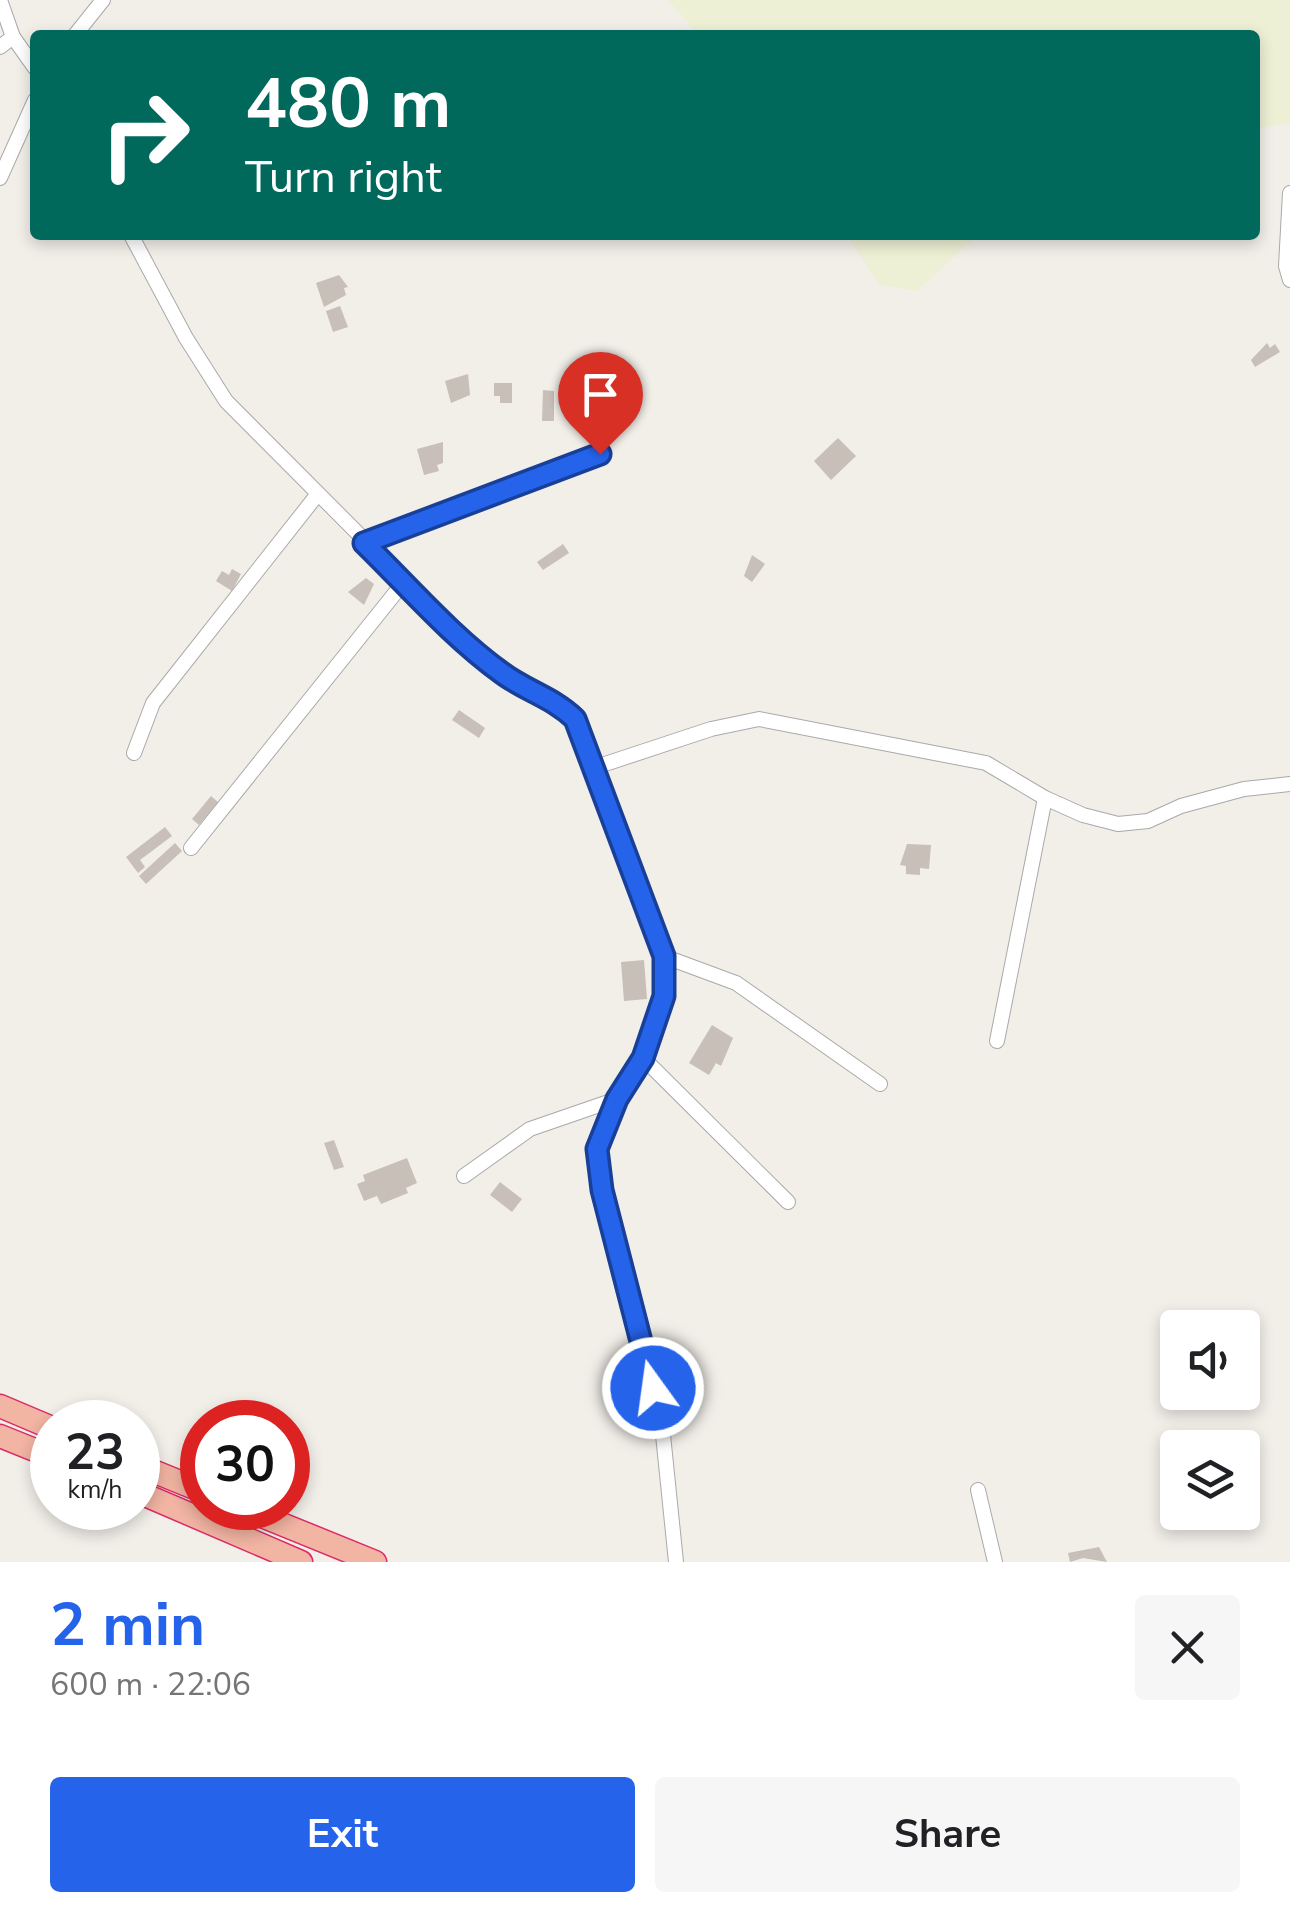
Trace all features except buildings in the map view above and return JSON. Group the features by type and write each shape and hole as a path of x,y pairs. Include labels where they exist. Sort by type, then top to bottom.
{"highway":[{"path":"0,1406 30,1419"},
{"path":"0,1436 30,1448"},
{"path":"160,1501 302,1562"},
{"path":"296,1530 374,1562"}],"street":[{"path":"0,0 14,36 30,60"},
{"path":"79,30 103,0"},
{"path":"0,47 14,36"},
{"path":"0,178 30,111"},
{"path":"1290,193 1286,266 1290,280"},
{"path":"134,240 186,338 226,400 364,543 505,676 561,705 575,719 596,768 664,956 664,996 643,1058 602,1132 597,1168 662,1425 676,1562"},
{"path":"364,543 600,454"},
{"path":"134,753 154,702 317,494"},
{"path":"192,848 404,582"},
{"path":"596,768 711,730 760,719 893,748 967,758 986,764 1082,816 1132,826 1181,806 1290,784"},
{"path":"997,1041 1045,798"},
{"path":"664,956 736,983 880,1084"},
{"path":"643,1058 788,1202"},
{"path":"464,1176 530,1129 617,1099"},
{"path":"978,1490 994,1562"}],"green space":[{"path":"668,0 1290,0 1290,122 1260,129 1260,30 694,30"},
{"path":"850,240 972,240 917,291 879,285"}],"route":[{"path":"600,454 364,543 480,656 505,676 561,705 575,719 659,941 664,956 664,996 643,1058 617,1099 597,1149 602,1190 653,1388"}]}
